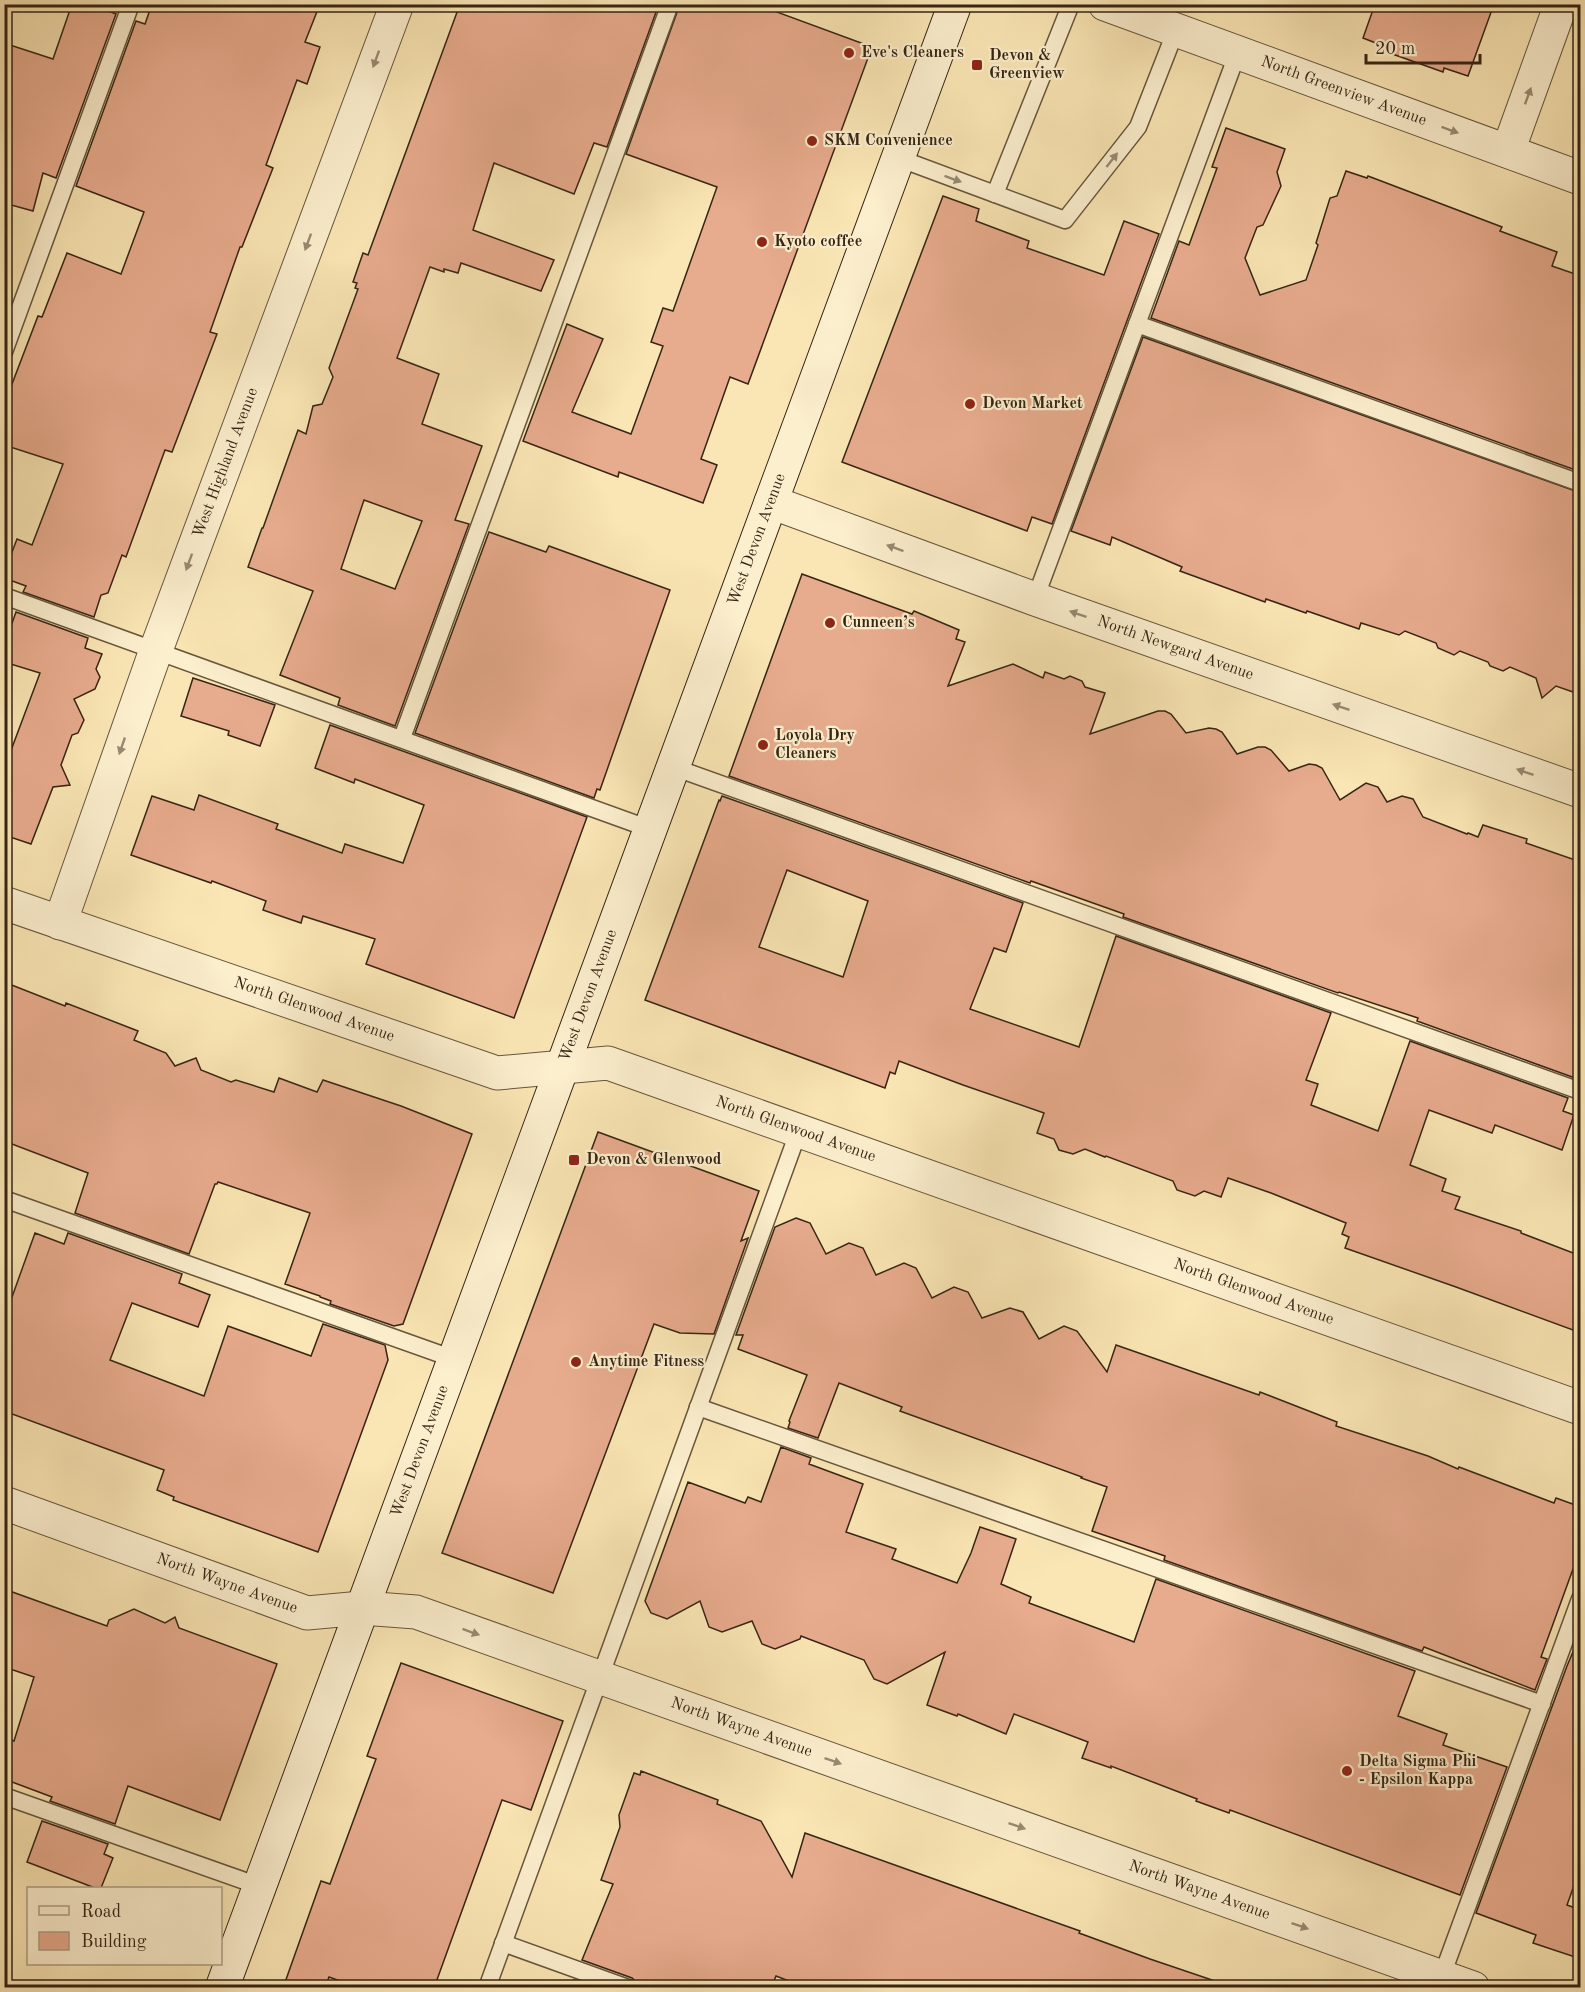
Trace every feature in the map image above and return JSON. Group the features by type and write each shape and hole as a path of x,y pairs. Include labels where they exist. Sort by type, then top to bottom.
{"street":[{"name":"West Highland Avenue","path":"60,923 156,650 397,4"},
{"name":"West Devon Avenue","path":"222,1988 955,4"},
{"name":"North Greenview Avenue","path":"1105,4 1581,178"},
{"path":"1508,151 1561,4"},
{"name":"North Newgard Avenue","path":"771,502 1035,599 1581,791"},
{"name":"North Glenwood Avenue","path":"4,903 497,1073 608,1063 1581,1408"},
{"name":"North Wayne Avenue","path":"4,1503 307,1613 362,1608 416,1612 1439,1982 1473,1988"}],"lane":[{"path":"4,352 130,4"},
{"path":"402,738 670,4"},
{"path":"995,194 1071,4"},
{"path":"898,158 1065,220 1138,127 1176,30"},
{"path":"1035,599 1238,52"},
{"path":"1137,324 1581,483"},
{"path":"4,596 650,829"},
{"path":"673,767 1581,1091"},
{"path":"487,1988 799,1130"},
{"path":"4,1198 454,1359"},
{"path":"698,1407 1542,1704"},
{"path":"1439,1982 1581,1599"},
{"path":"4,1796 259,1886"},
{"path":"503,1944 628,1988"}],"building":[{"path":"72,4 91,4 116,14 56,178 43,173 33,211 4,203 4,43 53,59"},
{"path":"152,4 320,4 305,42 320,47 307,84 297,80 266,165 273,168 242,247 240,247 210,332 217,334 172,452 165,450 126,557 122,555 108,593 101,595 94,617 23,592 26,586 4,578 17,539 32,545 63,464 4,445 4,405 38,316 42,317 67,253 121,274 144,212 76,186 136,21 145,24"},
{"path":"460,4 659,4 607,147 594,143 574,194 494,163 473,230 554,260 541,291 461,263 458,273 444,269 444,272 430,267 397,358 439,374 422,424 482,446 455,520 469,524 395,726 338,705 340,698 280,675 313,591 248,567 298,430 306,434 313,406 322,404 333,377 329,368 358,289 355,288 357,283 353,282 363,253 368,255","holes":["364,500 422,521 395,589 341,569"]},
{"path":"680,4 755,4 872,47 748,384 730,377 701,459 717,465 703,503 619,472 618,477 523,441 567,324 603,339 572,412 631,434 663,346 651,342 663,308 673,311 717,187 626,154"},
{"path":"1375,4 1494,4 1468,76 1444,68 1443,72 1384,51 1386,47 1363,38"},
{"path":"1226,128 1285,149 1277,172 1281,186 1263,225 1257,227 1245,258 1260,295 1306,280 1330,198 1337,196 1346,171 1367,178 1368,176 1502,227 1500,231 1557,252 1552,266 1581,276 1581,472 1151,318 1179,241 1189,245 1217,168 1212,167"},
{"name":"Devon Market","path":"943,196 979,209 976,221 1029,241 1027,248 1104,275 1124,221 1159,234 1052,524 1032,517 1027,531 842,462"},
{"path":"1143,337 1581,493 1581,669 1573,692 1556,686 1542,698 1536,678 1510,667 1503,671 1490,666 1488,662 1460,651 1454,655 1438,648 1436,643 1405,631 1399,635 1361,623 1359,629 1266,599 1265,602 1180,571 1182,567 1112,537 1110,545 1071,531"},
{"path":"489,532 546,552 549,546 670,590 600,790 597,789 594,798 415,733"},
{"path":"802,574 912,614 914,611 959,630 956,639 965,642 948,686 1013,664 1043,678 1045,672 1064,679 1070,676 1082,681 1085,687 1105,693 1090,734 1158,711 1165,711 1171,714 1186,733 1209,728 1222,732 1237,754 1265,747 1271,750 1289,771 1309,764 1322,768 1340,800 1366,783 1378,787 1387,802 1402,796 1413,799 1423,817 1467,834 1478,837 1483,825 1527,839 1526,843 1581,862 1581,1065 1575,1078 1417,1021 1418,1018 1338,993 1123,917 1124,914 729,776"},
{"path":"16,612 88,638 85,648 102,654 96,669 100,677 95,689 74,699 84,720 78,733 72,735 61,765 70,785 53,787 31,844 4,835 4,769 40,673 4,662 4,646"},
{"path":"193,678 275,705 260,746 228,735 229,731 181,716"},
{"path":"330,725 587,817 514,1018 366,964 375,939 303,916 301,923 263,910 266,901 131,855 152,796 194,810 199,795 278,824 276,829 342,853 345,844 403,863 424,805 355,779 354,783 315,768"},
{"path":"722,796 1023,903 1006,952 994,948 970,1009 1079,1047 1116,936 1331,1013 1306,1080 1318,1084 1311,1105 1378,1131 1410,1041 1568,1098 1563,1111 1574,1115 1562,1150 1495,1125 1492,1133 1429,1110 1410,1165 1446,1179 1442,1191 1460,1197 1455,1209 1521,1231 1521,1233 1581,1256 1581,1333 1345,1248 1349,1237 1342,1234 1346,1223 1271,1193 1228,1178 1221,1197 1204,1191 1195,1196 1177,1190 1173,1181 1106,1156 1085,1149 1073,1154 1059,1150 1054,1139 1037,1133 1044,1113 899,1061 895,1074 890,1072 885,1088 645,1000","holes":["787,870 868,901 843,977 759,947"]},
{"path":"4,982 138,1031 134,1040 166,1053 175,1066 196,1058 201,1070 231,1082 236,1080 274,1092 279,1078 317,1092 323,1080 401,1106 472,1134 403,1324 394,1326 330,1304 331,1301 320,1296 285,1284 310,1213 218,1182 215,1184 189,1254 75,1213 88,1173 4,1141"},
{"path":"598,1132 759,1191 741,1241 748,1238 714,1334 680,1333 654,1324 553,1593 442,1553"},
{"path":"796,1218 810,1223 826,1254 849,1243 863,1248 876,1275 904,1263 916,1268 932,1298 954,1287 968,1292 982,1318 1010,1308 1023,1312 1039,1339 1064,1326 1077,1331 1107,1372 1116,1345 1259,1395 1260,1392 1337,1422 1336,1426 1428,1456 1554,1503 1556,1498 1581,1507 1581,1547 1541,1657 1547,1659 1535,1690 1424,1647 1422,1651 1164,1560 1165,1556 1092,1531 1107,1487 900,1411 902,1407 839,1383 818,1438 788,1428 807,1375 738,1349 743,1335 736,1335 775,1227"},
{"path":"35,1233 64,1244 68,1233 182,1274 179,1283 210,1295 198,1327 132,1303 110,1360 204,1396 228,1326 311,1356 323,1324 385,1345 388,1360 318,1552 173,1500 174,1497 157,1490 164,1470 4,1411 4,1294 12,1297"},
{"path":"781,1447 811,1458 809,1464 863,1484 846,1532 896,1549 892,1559 957,1583 980,1527 1016,1539 1001,1584 1031,1597 1029,1603 1134,1642 1156,1579 1415,1671 1398,1716 1447,1734 1443,1745 1507,1767 1460,1895 1230,1810 1229,1813 1196,1801 1197,1799 1111,1766 1111,1768 1082,1758 1088,1742 1014,1714 1006,1734 958,1714 957,1716 927,1705 945,1652 887,1684 874,1679 864,1660 801,1636 800,1639 775,1649 762,1644 752,1621 722,1632 709,1627 700,1601 667,1619 651,1613 645,1601 688,1482 745,1503 748,1497 761,1502"},
{"path":"4,1589 107,1626 109,1620 134,1609 165,1623 175,1617 179,1628 277,1664 220,1820 128,1786 115,1824 50,1801 52,1797 4,1779 4,1738 14,1741 34,1677 4,1667"},
{"path":"1578,1640 1581,1641 1581,1866 1567,1905 1581,1910 1581,1959 1533,1943 1536,1935 1476,1913"},
{"path":"401,1663 563,1721 531,1810 502,1800 434,1988 359,1988 329,1977 325,1988 283,1988 321,1881 330,1884 376,1759 367,1756"},
{"path":"641,1771 718,1800 717,1804 761,1821 792,1877 805,1833 1218,1982 1217,1988 807,1988 776,1976 771,1988 638,1988 632,1978 582,1960 613,1884 601,1880 620,1827 619,1815 634,1773 640,1775"},
{"path":"42,1821 108,1844 104,1854 113,1858 101,1887 92,1887 27,1862"},
{"path":"574,1980 596,1988 571,1988"}],"place":[{"name":"Eve's Cleaners","path":"849,53"},
{"name":"Devon & Greenview","path":"977,65"},
{"name":"SKM Convenience","path":"812,141"},
{"name":"Kyoto coffee","path":"762,242"},
{"name":"Devon Market","path":"970,404"},
{"name":"Cunneen’s","path":"830,623"},
{"name":"Loyola Dry Cleaners","path":"763,745"},
{"name":"Devon & Glenwood","path":"574,1160"},
{"name":"Anytime Fitness","path":"576,1362"},
{"name":"Delta Sigma Phi - Epsilon Kappa","path":"1347,1771"}]}
